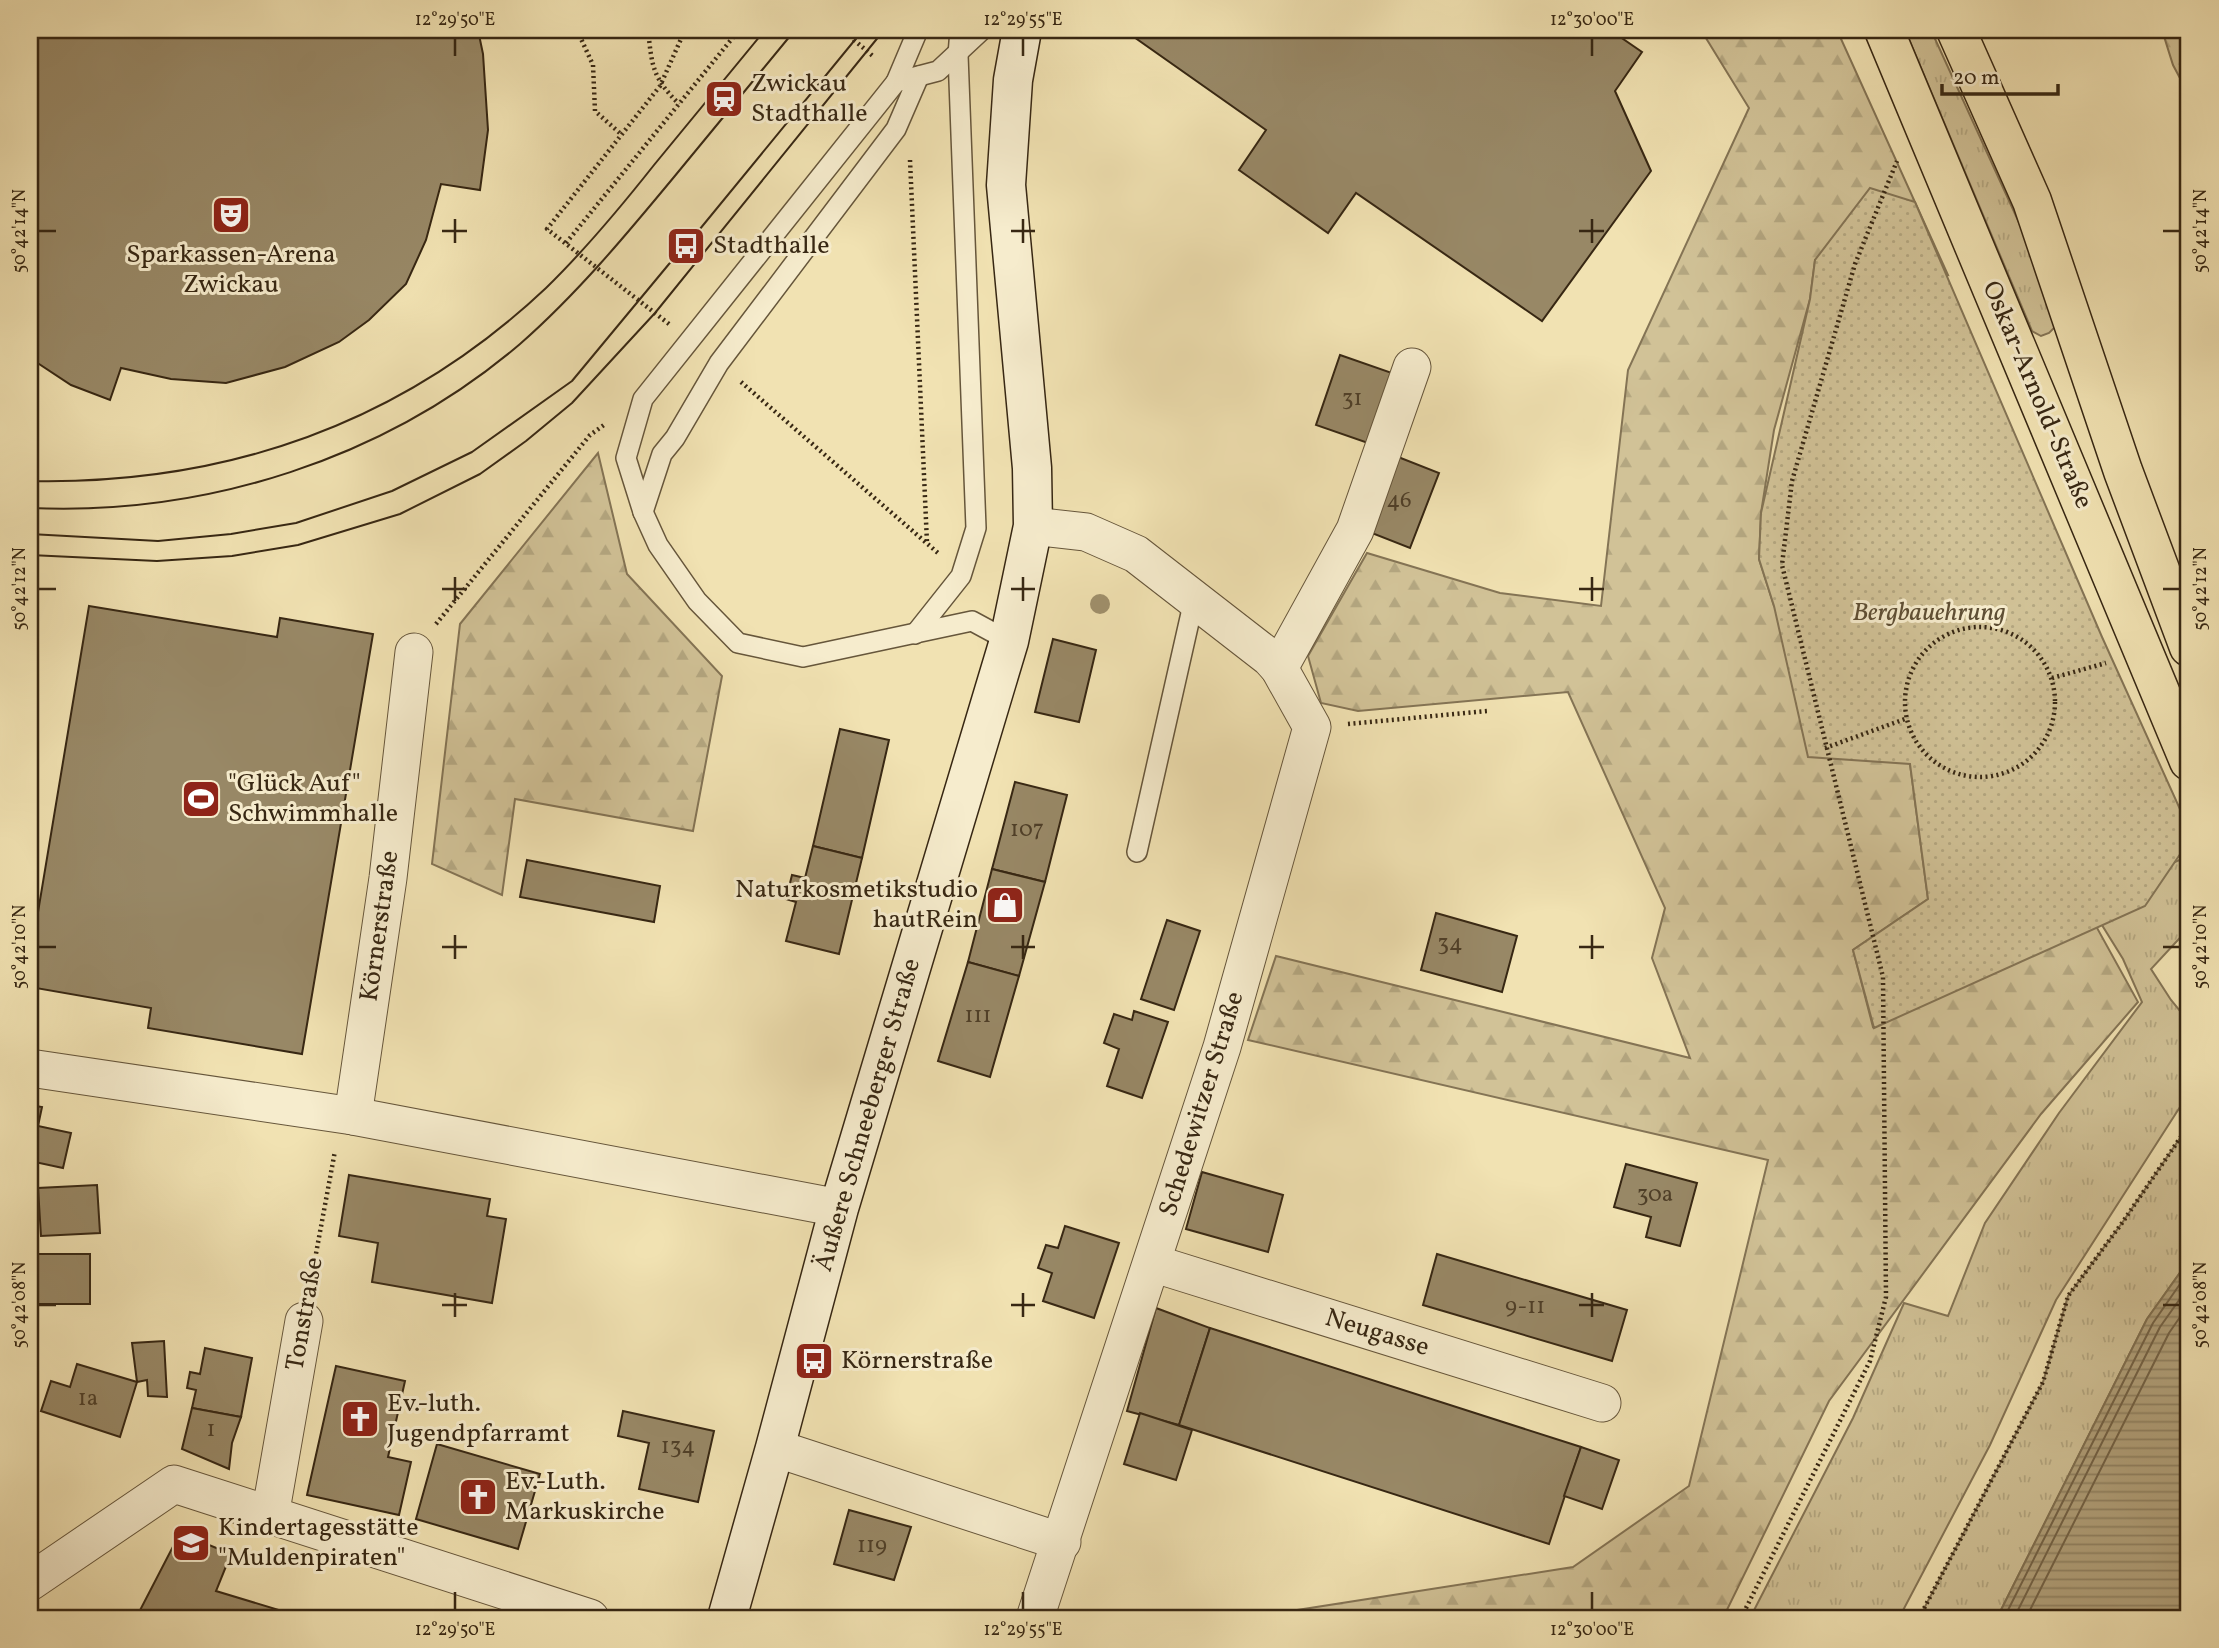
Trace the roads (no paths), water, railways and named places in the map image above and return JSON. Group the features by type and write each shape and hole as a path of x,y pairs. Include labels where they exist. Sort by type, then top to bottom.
{"main road":[{"name":"Äußere Schneeberger Straße","path":"727,1618 839,1208 1009,641 1032,526 1032,468 1006,185 1013,80 1022,30"},
{"name":"Oskar-Arnold-Straße","path":"1884,30 2189,761"},
{"name":"Oskar-Arnold-Straße","path":"1956,30 2032,201 2123,471 2189,647"}],"street":[{"path":"1032,526 1086,532 1136,554 1279,668 1356,530 1412,367"},
{"name":"Körnerstraße","path":"353,1116 388,878 414,652"},
{"name":"Schedewitzer Straße","path":"1035,1618 1222,1047 1312,727 1279,668"},
{"path":"30,1068 353,1116 839,1208"},
{"name":"Neugasse","path":"1152,1263 1602,1403"},
{"name":"Tonstraße","path":"270,1516 304,1321"},
{"path":"775,1448 1062,1542"},
{"path":"30,1582 174,1484 590,1618"}],"lane":[{"path":"918,30 896,82 643,399 626,458 643,512 658,545 696,601 738,643 803,657 972,621 1009,641"},
{"path":"915,634 961,576 976,528 958,55 960,30"},
{"path":"896,82 938,71 982,30"},
{"path":"643,512 662,454 675,438 719,363 896,129 919,76"},
{"path":"1137,852 1194,600"}],"water":[{"path":"2189,1260 2187,1618 1997,1618 2147,1319"}],"tram line":[{"path":"30,481 103,479 173,472 241,458 308,437 371,410 432,376 491,336 560,274 615,213 765,30"},
{"path":"30,508 96,508 162,502 227,490 290,472 352,449 411,419 467,384 541,325 638,221 795,30"},
{"path":"30,534 158,541 231,534 296,523 392,491 472,452 572,381 863,30"},
{"path":"30,555 157,561 232,556 298,545 400,514 480,474 572,403 655,313 884,30"}],"place":[{"name":"Zwickau Stadthalle","path":"724,99"},
{"name":"Sparkassen-Arena Zwickau","path":"231,215"},
{"name":"Stadthalle","path":"686,246"},
{"name":"\"Glück Auf\" Schwimmhalle","path":"201,799"},
{"name":"Naturkosmetikstudio hautRein","path":"1005,905"},
{"name":"Körnerstraße","path":"814,1361"},
{"name":"Ev.-luth. Jugendpfarramt","path":"360,1419"},
{"name":"Ev.-Luth. Markuskirche","path":"478,1497"},
{"name":"Kindertagesstätte \"Muldenpiraten\"","path":"191,1543"}],"park label":[{"name":"Bergbauehrung","path":"1929,613"}]}
